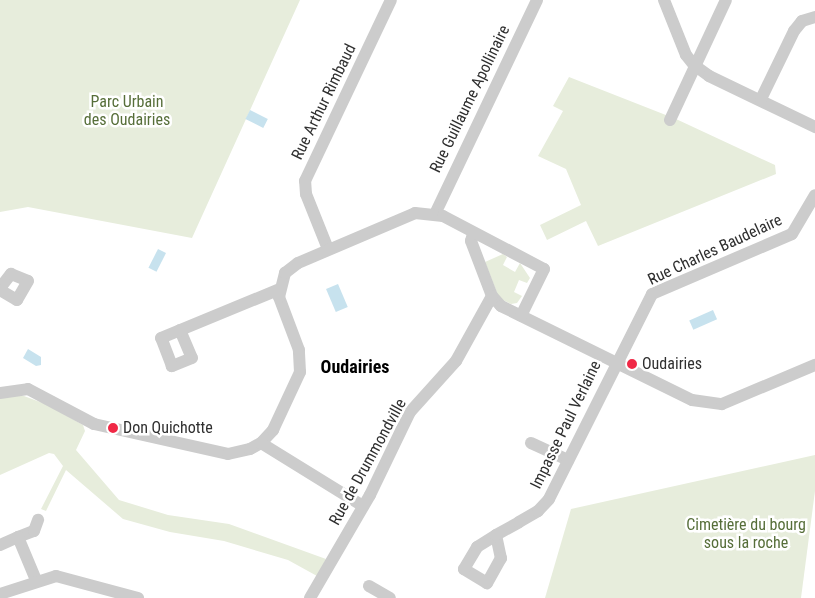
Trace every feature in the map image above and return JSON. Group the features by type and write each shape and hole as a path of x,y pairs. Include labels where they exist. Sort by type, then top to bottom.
{"street":[{"name":"Rue Arthur Rimbaud","path":"328,249 306,194 305,181 391,0"},
{"name":"Rue Guillaume Apollinaire","path":"435,214 537,0"},
{"path":"664,0 686,55 694,65 709,76 815,126"},
{"path":"670,120 694,65 726,0"},
{"path":"761,99 794,31 802,21 815,17"},
{"name":"Rue Charles Baudelaire","path":"615,362 652,294 792,234 815,194"},
{"path":"0,393 16,388 28,389 94,424 228,454 261,443 273,430 300,372 299,350 279,296 285,273 298,262 415,213 435,214 544,269 522,316"},
{"path":"473,234 470,241 492,296 500,306 707,404 722,404 815,364"},
{"path":"180,330 280,289"},
{"name":"Rue de Drummondville","path":"310,598 363,506 410,412 456,361 492,296"},
{"name":"Impasse Paul Verlaine","path":"496,536 543,506 568,460 615,362"},
{"path":"261,443 363,506"},
{"path":"531,443 568,460"},
{"path":"0,545 34,531 38,520"},
{"path":"18,537 42,579"},
{"path":"0,594 42,579 138,598"},
{"path":"369,586 390,598"}],"green space":[{"name":"Parc Urbain des Oudairies","path":"0,0 300,0 192,238 28,207 0,212"},
{"path":"569,77 676,119 775,165 776,174 598,246 586,221 547,240 540,225 581,205 566,169 538,156 563,111 553,106"},
{"path":"503,254 507,257 503,265 515,272 520,263 530,278 527,283 519,280 514,292 522,296 517,303 511,304 499,298 485,262"},
{"path":"7,396 24,396 48,405 83,425 85,431 76,450 119,500 168,515 229,524 326,559 317,576 288,560 224,541 170,532 123,519 66,470 46,511 41,509 63,466 54,454 49,453 0,475 0,399"},
{"name":"Cimetière du bourg sous la roche","path":"815,455 815,491 801,598 545,598 571,509"}],"water":[{"path":"250,110 268,119 263,128 245,119"},
{"path":"158,249 166,253 156,272 148,268"},
{"path":"338,284 348,307 336,312 326,289"},
{"path":"713,310 717,319 693,330 689,321"},
{"path":"28,349 41,357 41,365 36,366 23,358"}],"place":[{"name":"Oudairies","path":"632,364"},
{"name":"Don Quichotte","path":"113,428"}],"district":[{"name":"Oudairies","path":"355,367"}]}
